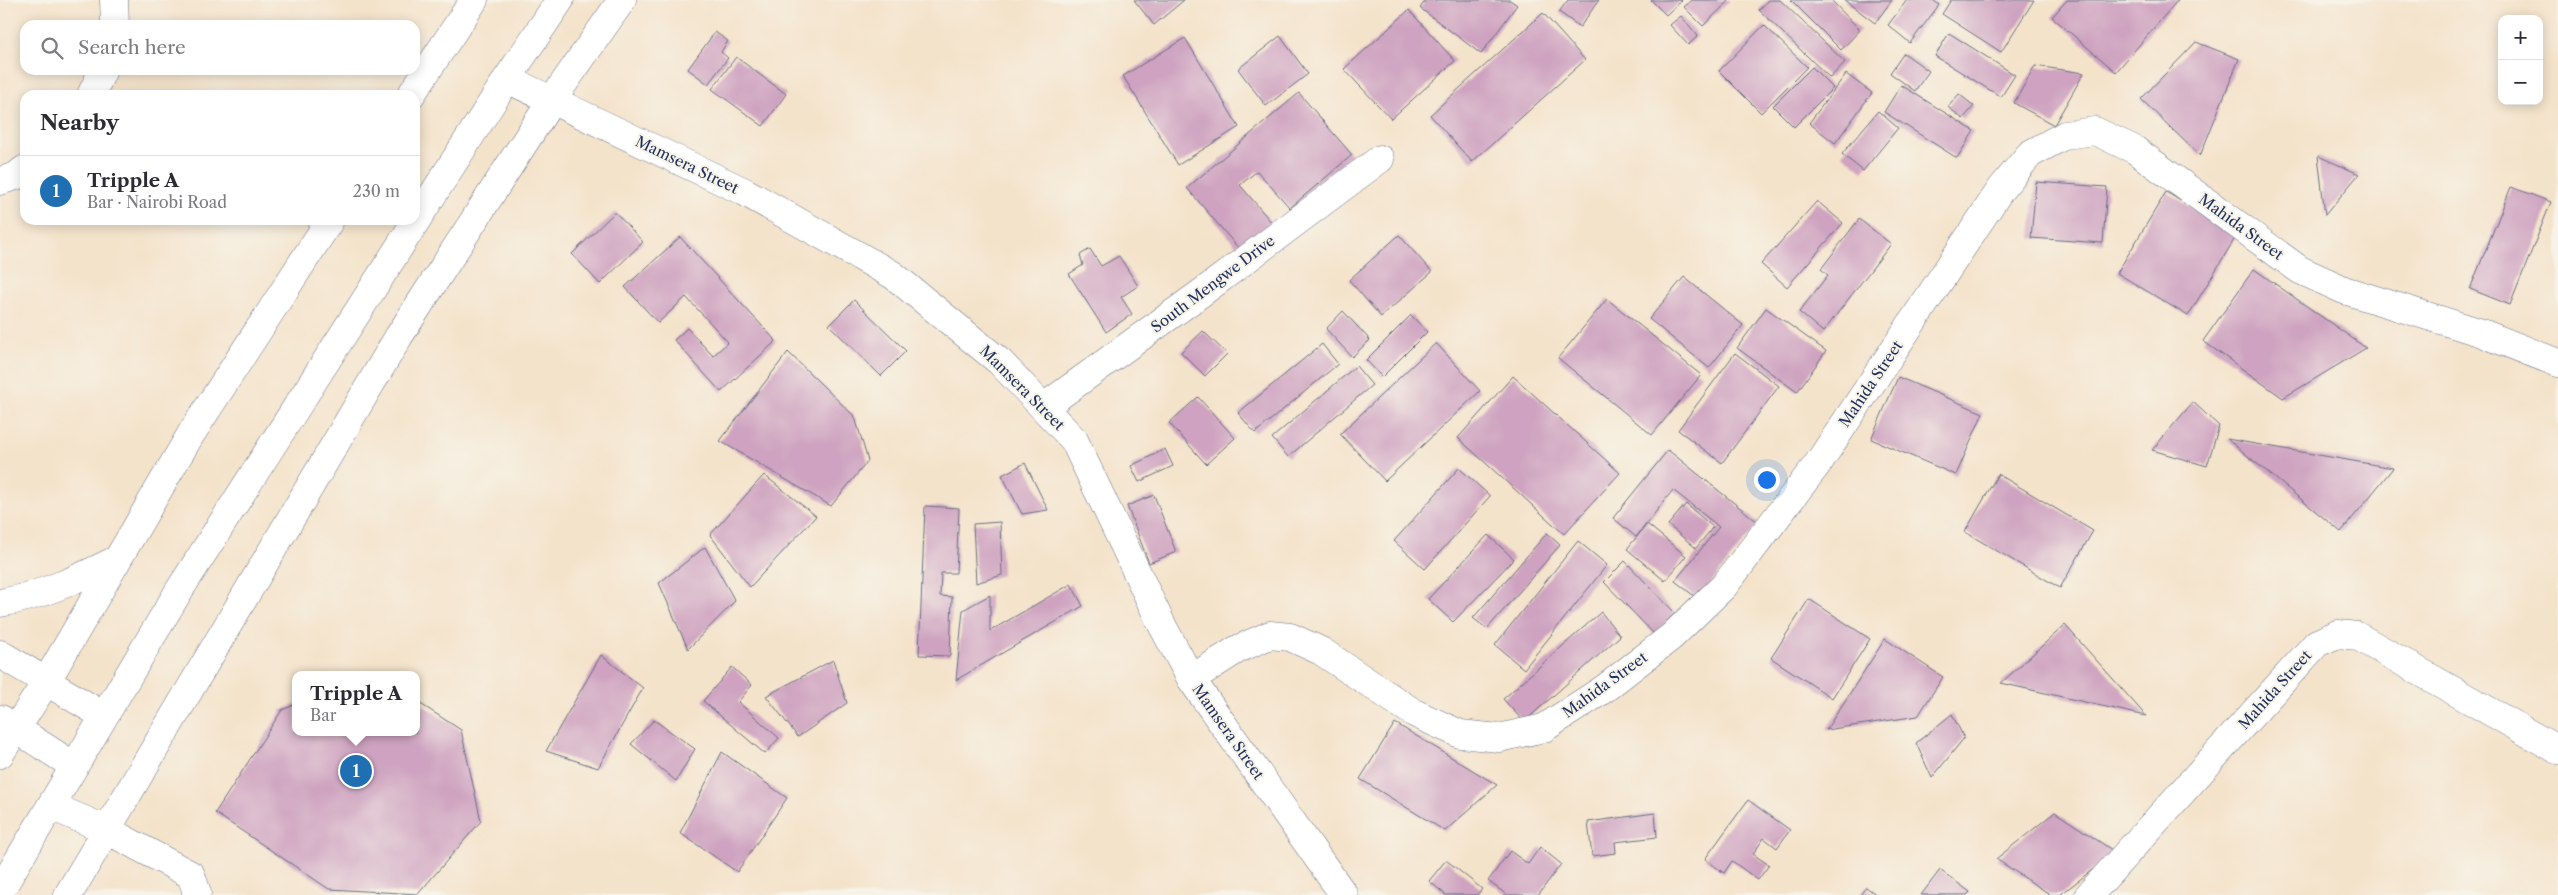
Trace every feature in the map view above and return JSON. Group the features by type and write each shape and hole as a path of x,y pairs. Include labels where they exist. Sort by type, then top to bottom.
{"main road":[{"path":"114,0 115,20"},
{"path":"414,90 474,0"},
{"path":"420,215 560,0"},
{"path":"68,895 105,829 399,336 552,100 622,0"},
{"path":"93,90 101,75"},
{"name":"Mamsera Street","path":"507,79 745,192 893,275 1000,362 1074,440 1161,623 1191,679 1344,895"},
{"name":"Mahida Street","path":"1191,679 1238,649 1270,635 1290,637 1321,652 1414,713 1460,734 1499,738 1544,728 1604,689 1671,637 1724,586 1819,462 2001,189 2030,154 2065,135 2094,131 2134,150 2300,270 2344,290 2482,333 2558,363"},
{"name":"South Mengwe Drive","path":"1044,407 1204,291 1380,158"},
{"path":"0,182 20,173"},
{"path":"0,754 8,724 46,682 191,434 327,225"},
{"path":"0,892 180,589 413,225"},
{"path":"0,603 46,590 116,560"},
{"name":"Mahida Street","path":"2089,895 2174,804 2295,665 2317,643 2338,634 2357,636 2558,750"},
{"path":"0,654 104,716"},
{"path":"8,724 74,766"},
{"path":"51,806 105,829 191,875 198,894"}],"building":[{"path":"1134,0 1184,0 1154,25"},
{"path":"1426,0 1510,0 1517,5 1481,54 1420,8"},
{"path":"1568,0 1599,0 1580,27 1559,12"},
{"path":"1651,0 1682,0 1666,15"},
{"path":"1692,0 1730,0 1703,26 1684,7"},
{"path":"1768,0 1780,0 1845,62 1830,78 1759,10"},
{"path":"1791,0 1831,0 1860,30 1841,50"},
{"path":"1844,0 1892,0 1875,23"},
{"path":"1907,0 1933,0 1939,5 1910,43 1888,25"},
{"path":"1951,0 2034,0 2001,52 1942,14"},
{"path":"2067,0 2178,0 2116,72 2052,17"},
{"path":"1409,10 1455,61 1391,119 1344,69"},
{"path":"1543,13 1585,60 1472,162 1430,115"},
{"path":"1681,16 1698,36 1688,45 1670,25"},
{"path":"1764,25 1807,67 1761,113 1719,71"},
{"path":"715,32 728,41 721,52 728,58 708,84 688,69"},
{"path":"1949,33 2015,75 2001,97 1935,56"},
{"path":"1280,36 1308,74 1266,106 1238,69"},
{"path":"1185,38 1239,127 1178,165 1123,76"},
{"path":"2196,42 2239,59 2200,156 2141,99"},
{"path":"1904,53 1929,71 1915,91 1890,73"},
{"path":"736,57 786,94 763,126 712,89"},
{"path":"2035,66 2084,73 2054,125 2014,103"},
{"path":"1812,67 1833,88 1794,127 1773,106"},
{"path":"1846,74 1872,93 1835,143 1809,123"},
{"path":"1901,85 1974,131 1957,158 1884,112"},
{"path":"1299,93 1352,155 1290,208 1257,171 1240,185 1272,223 1240,250 1187,188"},
{"path":"1959,94 1974,106 1963,119 1948,107"},
{"path":"1878,111 1898,128 1863,171 1842,154"},
{"path":"2318,156 2359,174 2325,215"},
{"path":"2036,182 2107,187 2103,243 2031,238"},
{"path":"2511,187 2551,202 2510,305 2470,289"},
{"path":"2166,192 2237,235 2188,316 2117,273"},
{"path":"1817,201 1843,223 1787,287 1761,264"},
{"path":"615,212 643,242 600,284 572,254"},
{"path":"1859,219 1891,244 1823,332 1799,312 1828,275 1821,269"},
{"path":"1399,235 1432,272 1381,317 1349,280"},
{"path":"680,237 776,341 721,392 674,340 687,328 713,356 728,342 686,297 658,323 625,287"},
{"path":"1090,249 1101,266 1119,256 1138,286 1121,297 1132,314 1106,332 1069,274 1083,265 1080,255"},
{"path":"2254,269 2366,348 2283,398 2203,341"},
{"path":"1684,277 1743,325 1709,368 1649,319"},
{"path":"1607,299 1701,375 1652,435 1558,358"},
{"path":"854,300 906,351 881,376 829,325"},
{"path":"1766,308 1826,351 1797,392 1737,348"},
{"path":"1343,311 1370,340 1352,357 1326,329"},
{"path":"1411,315 1427,332 1382,377 1366,360"},
{"path":"1203,331 1227,354 1205,376 1181,352"},
{"path":"1436,343 1480,391 1385,481 1340,434"},
{"path":"1322,344 1338,364 1255,433 1238,413"},
{"path":"788,352 855,417 868,461 831,506 720,441"},
{"path":"1735,353 1779,386 1722,463 1678,430"},
{"path":"1356,366 1372,385 1288,457 1272,438"},
{"path":"1513,376 1620,473 1564,534 1458,438"},
{"path":"1898,377 1983,413 1956,475 1871,439"},
{"path":"1198,397 1235,438 1206,464 1169,423"},
{"path":"2193,402 2219,426 2207,466 2152,450"},
{"path":"2227,439 2393,468 2341,532"},
{"path":"1165,449 1173,466 1139,482 1131,466"},
{"path":"1668,450 1759,523 1698,599 1675,581 1719,527 1673,490 1636,537 1613,518"},
{"path":"1025,463 1048,510 1022,514 1002,475"},
{"path":"1459,468 1490,496 1425,569 1394,541"},
{"path":"1998,474 2093,531 2060,588 1965,532"},
{"path":"764,475 816,516 750,587 710,535"},
{"path":"1154,495 1176,552 1149,563 1127,506"},
{"path":"1686,504 1713,527 1696,548 1668,525"},
{"path":"925,506 959,508 956,573 941,573 940,596 952,597 950,656 919,655"},
{"path":"1000,522 1002,575 976,583 973,524"},
{"path":"1647,524 1686,556 1665,581 1627,549"},
{"path":"1547,533 1560,545 1487,629 1473,618"},
{"path":"1488,535 1514,559 1453,622 1428,599"},
{"path":"1578,541 1607,565 1524,669 1495,645"},
{"path":"705,547 735,601 688,649 659,583"},
{"path":"1625,561 1675,613 1654,634 1604,582"},
{"path":"1071,584 1083,606 956,680 963,610 990,595 990,631"},
{"path":"1809,599 1870,639 1832,698 1771,658"},
{"path":"1601,612 1620,636 1524,722 1503,699"},
{"path":"2065,625 2146,716 2001,683"},
{"path":"1885,639 1943,677 1918,716 1826,730"},
{"path":"601,655 643,688 598,768 546,751"},
{"path":"833,660 847,703 798,737 766,696"},
{"path":"732,667 752,685 738,702 779,738 765,754 703,701"},
{"path":"420,704 461,730 481,821 418,894 329,889 215,813 282,710 292,706 292,736 420,736"},
{"path":"1952,714 1964,738 1932,778 1916,743"},
{"path":"654,720 695,749 676,781 631,744"},
{"path":"1395,723 1497,785 1445,831 1360,779"},
{"path":"722,752 787,798 737,872 680,833"},
{"path":"1748,800 1790,830 1777,848 1764,838 1753,854 1769,865 1758,880 1732,861 1724,873 1705,859"},
{"path":"2055,812 2115,852 2060,895 2051,895 1996,859"},
{"path":"1655,813 1657,837 1615,842 1616,853 1592,856 1588,822"},
{"path":"1540,847 1561,864 1538,895 1507,895 1488,881 1510,851 1528,864"},
{"path":"1446,860 1482,889 1477,895 1446,895 1429,881"},
{"path":"1940,870 1970,892 1967,895 1921,895"},
{"path":"1866,887 1877,895 1860,895"}],"place":[{"name":"Tripple A","path":"356,771"}]}
